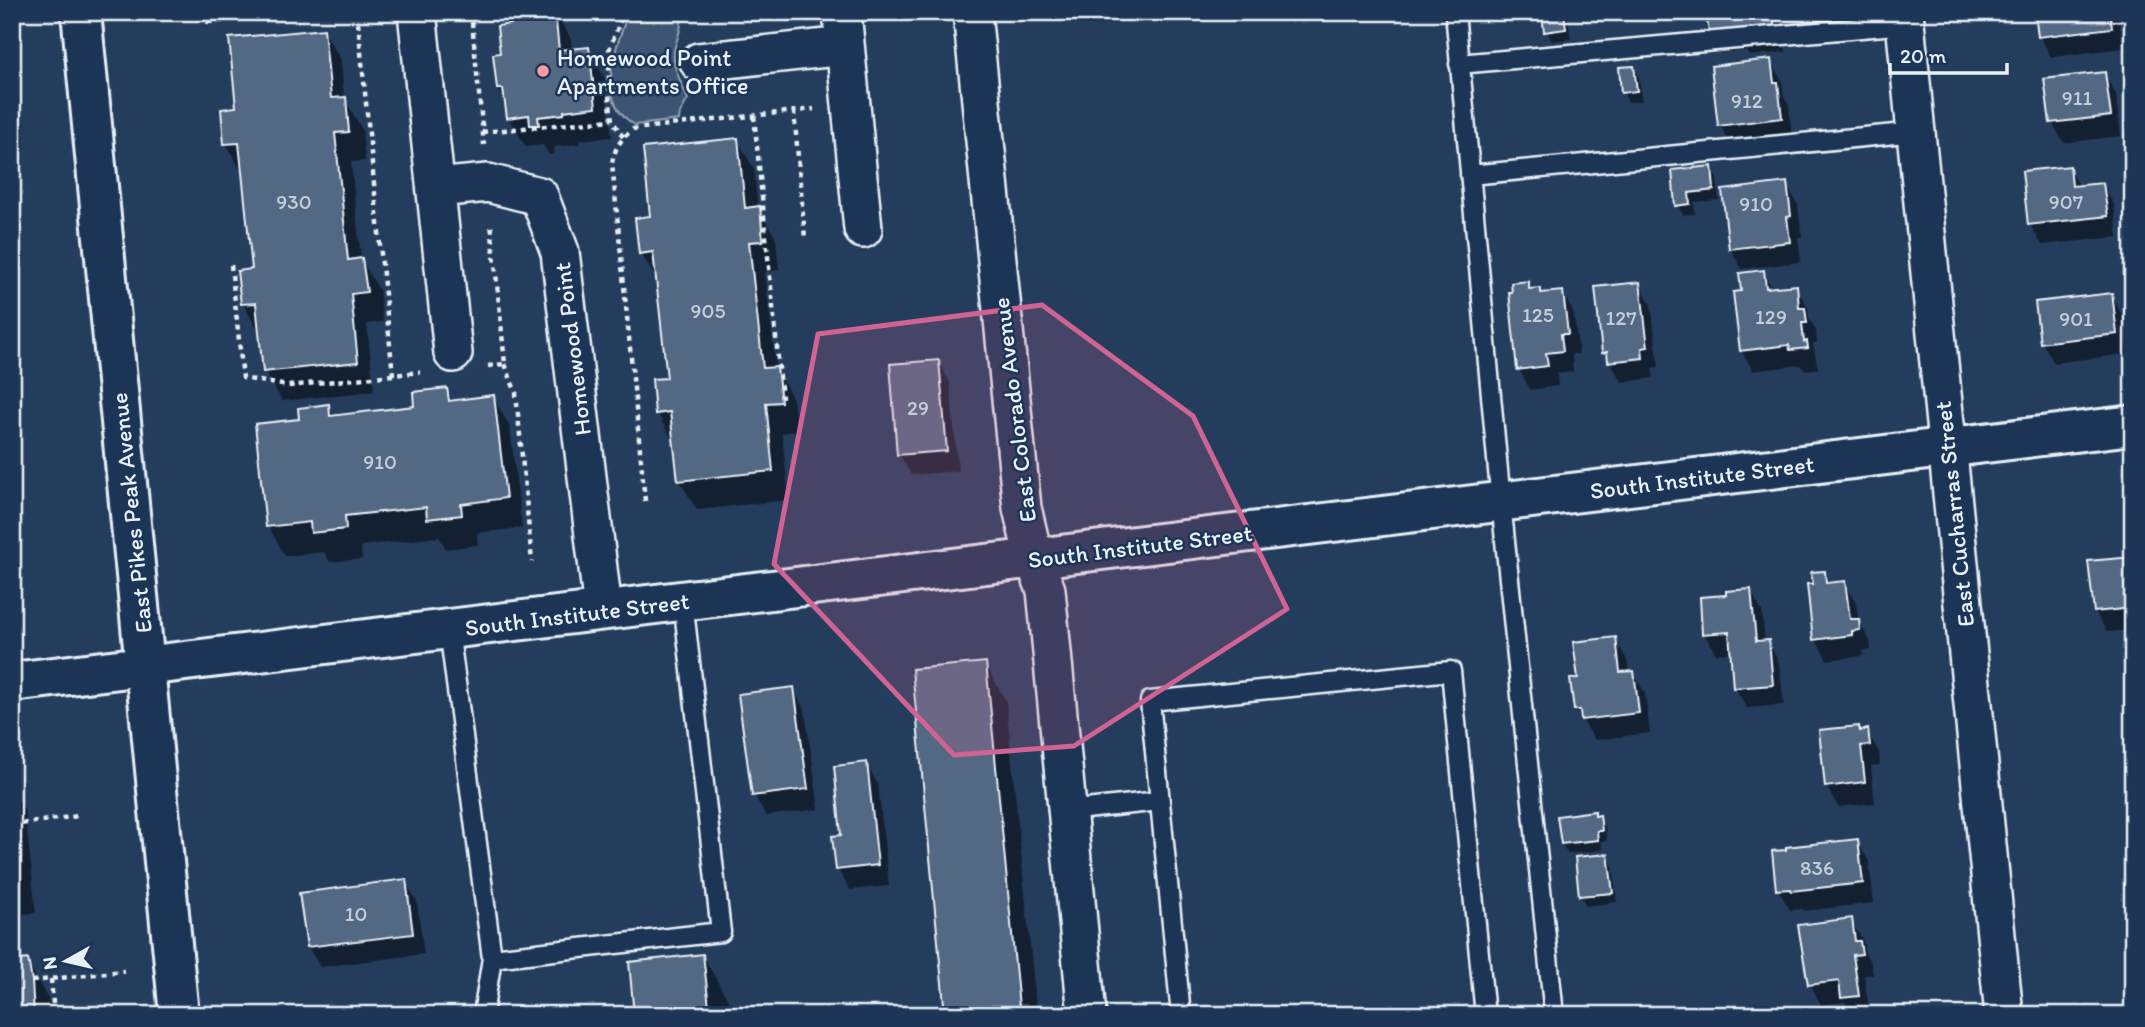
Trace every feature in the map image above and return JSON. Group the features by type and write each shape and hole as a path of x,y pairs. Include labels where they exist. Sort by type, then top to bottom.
{"street":[{"name":"East Pikes Peak Avenue","path":"81,12 179,1015"},
{"path":"417,12 453,352"},
{"name":"East Colorado Avenue","path":"972,12 1022,508 1034,559 1046,590 1087,1015"},
{"name":"East Cucharras Street","path":"1905,18 2004,1015"},
{"path":"699,62 843,29 863,229"},
{"name":"Homewood Point","path":"436,188 488,183 539,196 560,252 603,610"},
{"name":"South Institute Street","path":"12,682 2133,425"}],"lane":[{"path":"1455,12 1501,502 1554,1015"},
{"path":"1460,64 1905,18"},
{"path":"1470,175 1916,132"},
{"path":"492,958 721,932 683,601"},
{"path":"449,629 492,958 483,1015"},
{"path":"1181,1015 1150,701 1451,671 1485,1015"},
{"path":"1068,811 1160,801"}],"path":[{"path":"207,12 208,22 310,12"},
{"path":"623,137 612,120 609,50 624,12"},
{"path":"645,501 612,163 615,149 633,129 851,105"},
{"path":"794,111 805,238"},
{"path":"754,116 782,398"},
{"path":"482,132 612,120"},
{"path":"231,265 243,379 288,386 393,375"},
{"path":"505,364 516,393 532,562"},
{"path":"12,825 78,816"},
{"path":"32,981 124,971"},
{"path":"51,979 54,1015"}],"highlighted area":[{"path":"1042,305 1193,416 1287,609 1074,746 954,755 774,564 818,334"}],"shaded area":[{"path":"650,12 688,12 689,18 681,19 674,58 688,99 679,120 635,125 622,115 615,103 611,75 617,44 627,16"}],"building":[{"name":"Homewood Point Apartments Office","path":"510,12 555,12 559,50 589,47 596,107 538,117 539,125 530,125 529,115 507,118 503,89 497,89 493,54 500,53 497,26 511,24"},
{"path":"1542,12 1564,12 1566,29 1544,32"},
{"path":"1706,12 1773,12 1775,32 1735,36 1735,30 1709,33"},
{"path":"2035,12 2110,12 2112,28 2038,37"},
{"path":"324,29 331,98 346,97 349,132 335,133 348,260 362,258 367,292 351,294 358,362 263,372 256,303 241,304 237,271 252,269 239,143 224,144 221,109 236,107 229,38"},
{"path":"1771,59 1774,83 1778,83 1782,118 1718,126 1711,66"},
{"path":"1634,66 1637,91 1621,93 1619,67"},
{"path":"2105,72 2111,116 2050,123 2044,79"},
{"path":"738,138 745,208 760,206 763,241 749,242 763,368 777,367 781,402 766,403 773,471 678,481 670,412 655,414 652,379 667,378 653,252 639,254 635,218 650,216 643,148"},
{"path":"1712,166 1714,190 1689,193 1690,204 1675,206 1672,170"},
{"path":"2070,166 2072,186 2103,183 2108,216 2028,225 2022,171"},
{"path":"1787,182 1791,216 1787,217 1790,242 1729,249 1722,190"},
{"path":"1764,270 1766,288 1797,285 1799,308 1805,308 1807,323 1802,323 1804,342 1807,341 1808,348 1790,350 1789,345 1740,351 1733,292 1741,291 1739,273"},
{"path":"1529,281 1529,289 1541,288 1541,293 1563,291 1568,334 1561,334 1563,351 1546,353 1548,366 1517,370 1509,292 1512,292 1511,283"},
{"path":"1640,282 1648,347 1642,348 1643,358 1608,362 1607,352 1602,353 1595,287"},
{"path":"2112,293 2117,334 2040,343 2035,302"},
{"path":"939,360 947,451 897,455 890,364"},
{"path":"447,388 449,401 494,395 506,498 461,504 462,515 427,519 426,507 345,516 346,529 311,533 310,522 266,527 255,424 299,419 298,408 329,404 330,416 414,406 413,392"},
{"path":"2133,557 2133,608 2094,612 2088,561"},
{"path":"1825,571 1826,583 1845,581 1850,619 1859,619 1860,630 1852,631 1852,635 1813,640 1807,584 1813,584 1811,572"},
{"path":"1751,589 1756,641 1769,640 1773,685 1733,688 1729,632 1702,634 1700,597"},
{"path":"1616,637 1620,672 1634,671 1639,713 1581,720 1580,710 1574,710 1570,679 1578,678 1573,642"},
{"path":"986,662 1019,1007 945,1015 912,669"},
{"path":"794,687 808,789 752,796 738,694"},
{"path":"1859,726 1860,731 1868,729 1870,745 1861,746 1865,782 1825,787 1819,730"},
{"path":"867,762 878,865 836,870 832,836 841,835 834,766"},
{"path":"1595,811 1595,816 1600,815 1602,831 1597,831 1598,840 1561,844 1557,816"},
{"path":"1858,839 1863,883 1791,891 1776,890 1772,851"},
{"path":"1608,854 1613,893 1579,896 1575,857"},
{"path":"2125,859 2133,859 2132,927"},
{"path":"406,879 413,934 307,947 299,893"},
{"path":"1852,918 1855,941 1860,941 1862,954 1853,955 1859,996 1841,998 1839,981 1808,985 1798,925"},
{"path":"703,954 710,1015 634,1015 629,962"},
{"path":"28,959 34,1015 12,1015 12,961"},
{"path":"2133,965 2133,1015 2126,966"}],"place":[{"name":"Homewood Point Apartments Office","path":"543,71"}]}
